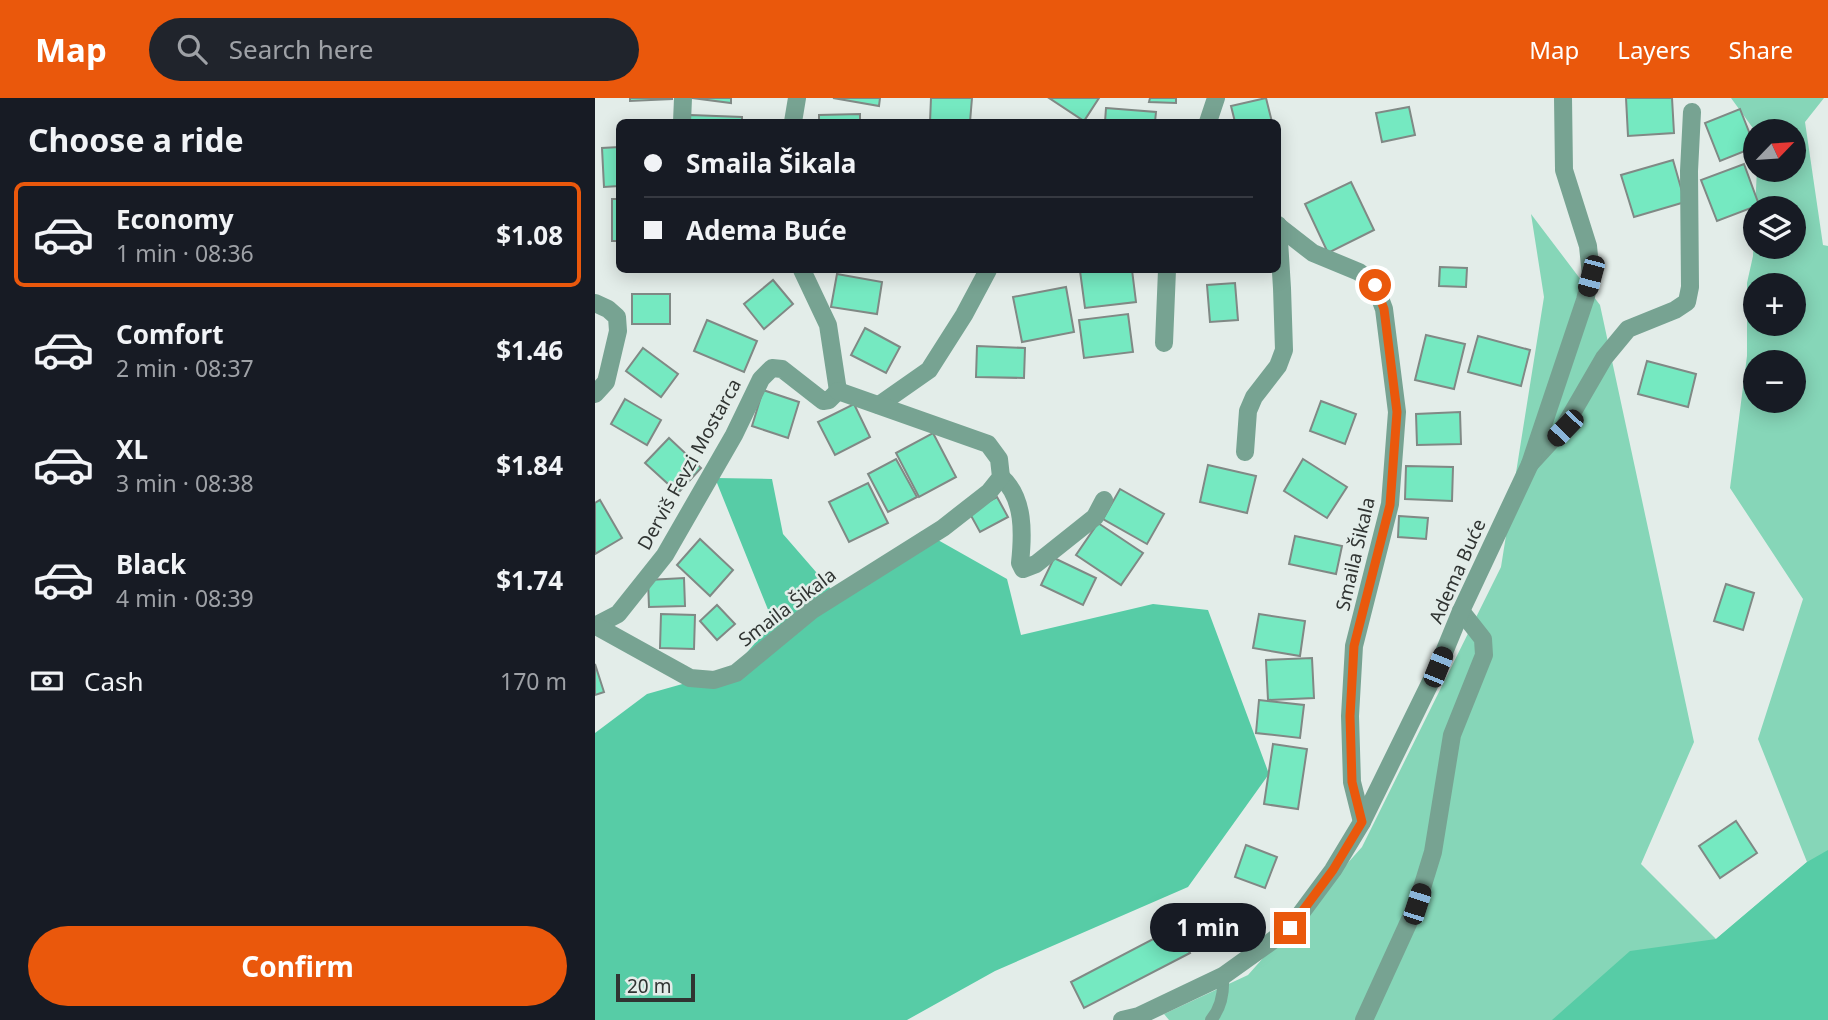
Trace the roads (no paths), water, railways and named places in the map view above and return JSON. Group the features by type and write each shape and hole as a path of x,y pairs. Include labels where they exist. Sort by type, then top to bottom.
{"street":[{"path":"682,119 683,98"},
{"path":"794,119 797,98"},
{"path":"1209,119 1216,98"},
{"name":"Adema Buće","path":"1122,1020 1139,1016 1223,976 1290,928 1333,870 1362,822 1438,667 1461,611 1530,464 1591,276 1588,246 1564,170 1563,98"},
{"name":"Adema Buće","path":"1530,464 1565,428 1604,358 1628,330 1687,302 1690,287 1689,172 1692,112"},
{"name":"Smaila Šikala","path":"1281,227 1313,253 1359,272 1375,285 1384,309 1397,412 1390,505 1354,646 1350,716 1352,782 1362,822"},
{"path":"1245,452 1248,411 1254,397 1278,366 1284,350 1281,263"},
{"path":"803,273 828,325 838,391 988,444 999,459 1001,477 1010,484 1015,494 1021,519 1020,563 1023,569 1035,564 1095,517 1104,500"},
{"path":"879,405 929,370 964,315 986,273"},
{"path":"1164,343 1167,273"},
{"path":"595,303 617,317 618,331 606,382 595,394"},
{"name":"Derviš Fevzi Mostarca","path":"596,626 618,614 665,555 734,435 761,379 772,368 782,369 823,401 829,400 838,391"},
{"name":"Smaila Šikala","path":"596,626 689,678 714,680 736,673 811,611 943,528 989,492 1001,477"},
{"path":"1364,1020 1417,904 1433,852 1452,735 1483,655 1483,639 1461,611"}],"lane":[{"path":"1211,1020 1224,993 1223,976"}]}
